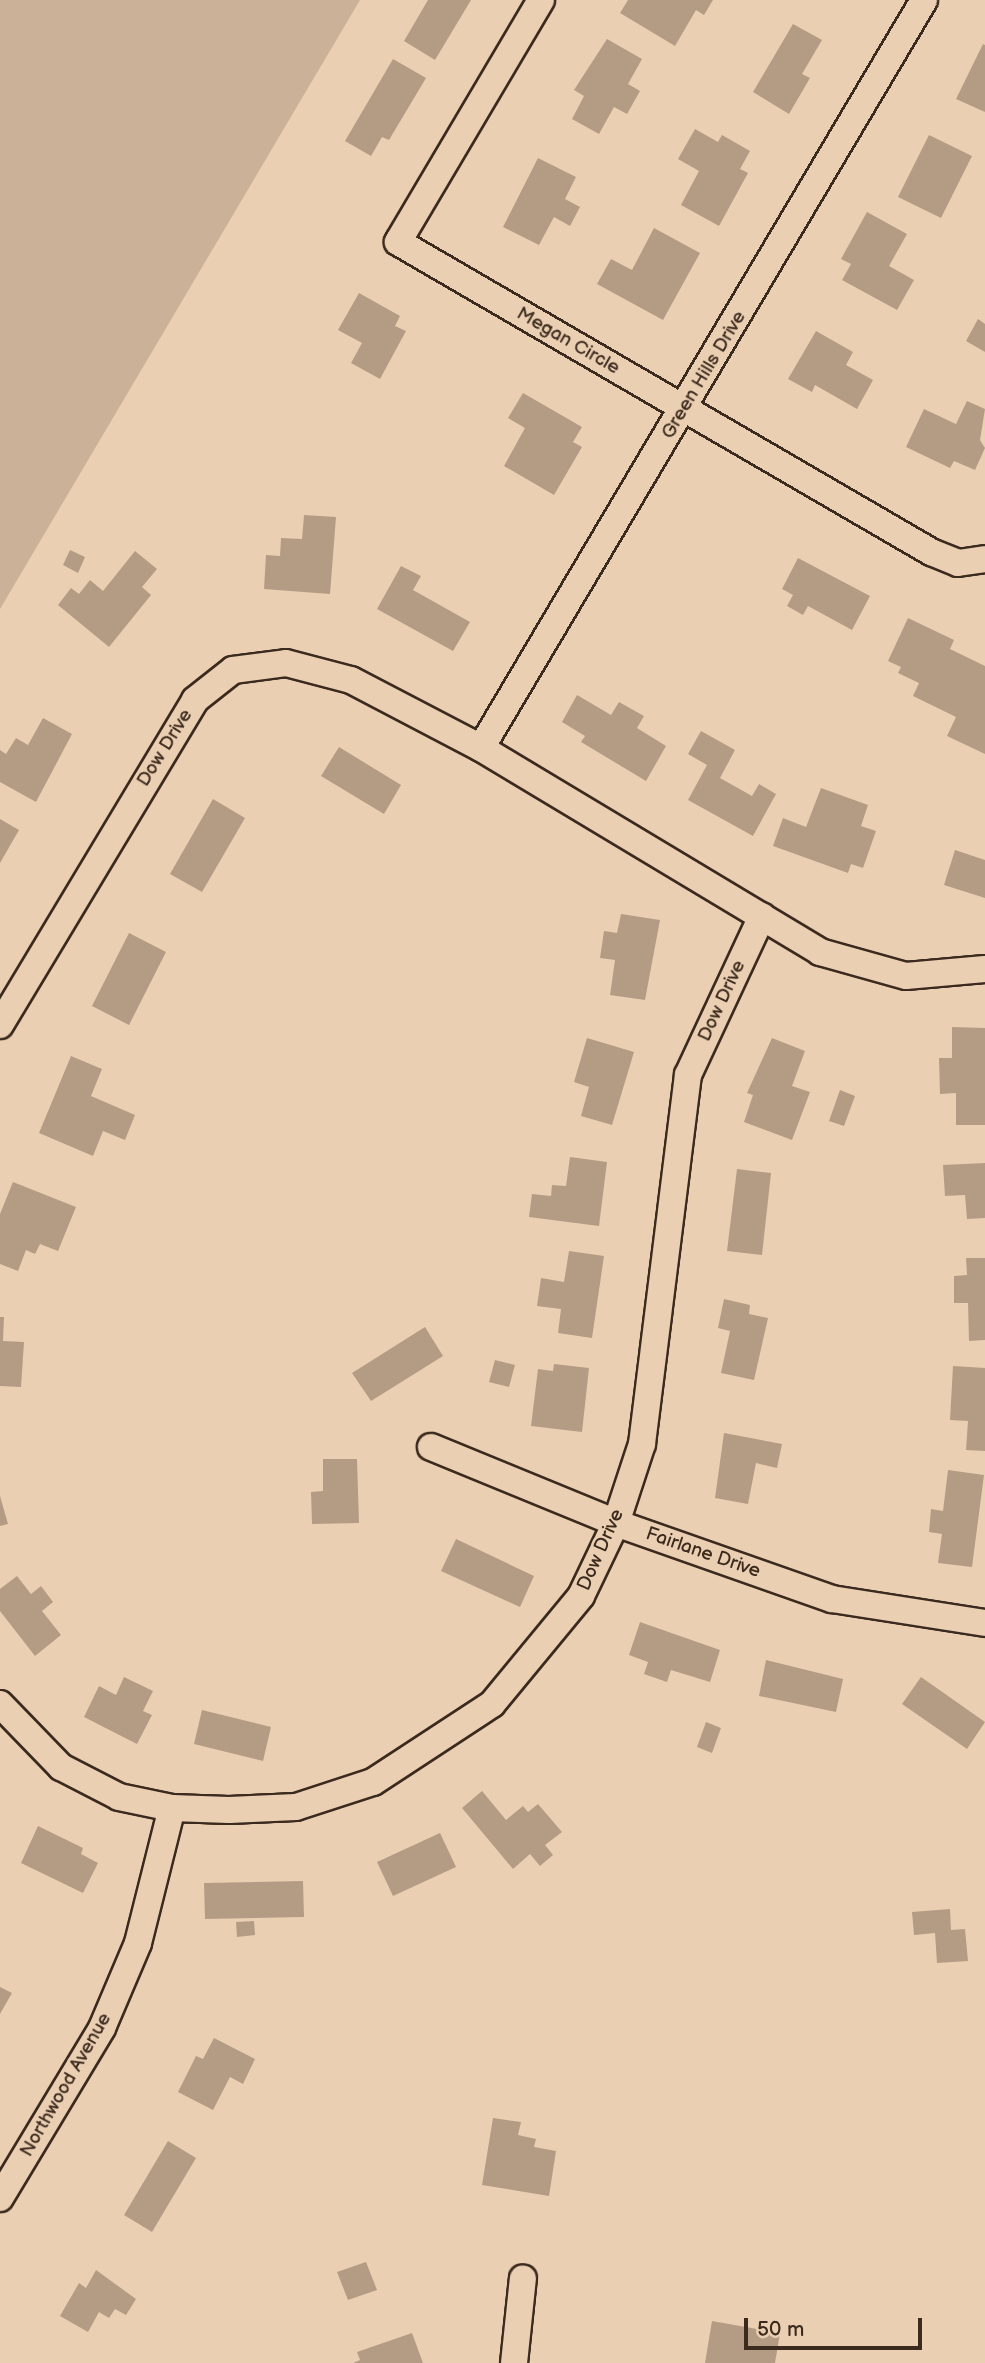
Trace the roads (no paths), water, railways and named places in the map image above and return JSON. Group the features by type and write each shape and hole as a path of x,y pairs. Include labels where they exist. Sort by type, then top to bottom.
{"street":[{"name":"Megan Circle","path":"541,0 398,242 931,552 958,563 985,559"},
{"name":"Green Hills Drive","path":"481,748 924,0"},
{"name":"Dow Drive","path":"0,1024 194,700 233,670 286,663 351,680 481,748 820,952 868,969 906,976 985,970"},
{"name":"Dow Drive","path":"0,1704 61,1767 118,1797 172,1808 296,1807 373,1782 492,1704 581,1596 617,1523 642,1444 688,1075 762,916"},
{"name":"Fairlane Drive","path":"430,1447 617,1523 832,1599 985,1623"},
{"name":"Northwood Avenue","path":"0,2198 102,2028 138,1943 172,1808"},
{"path":"514,2363 523,2278"}]}
